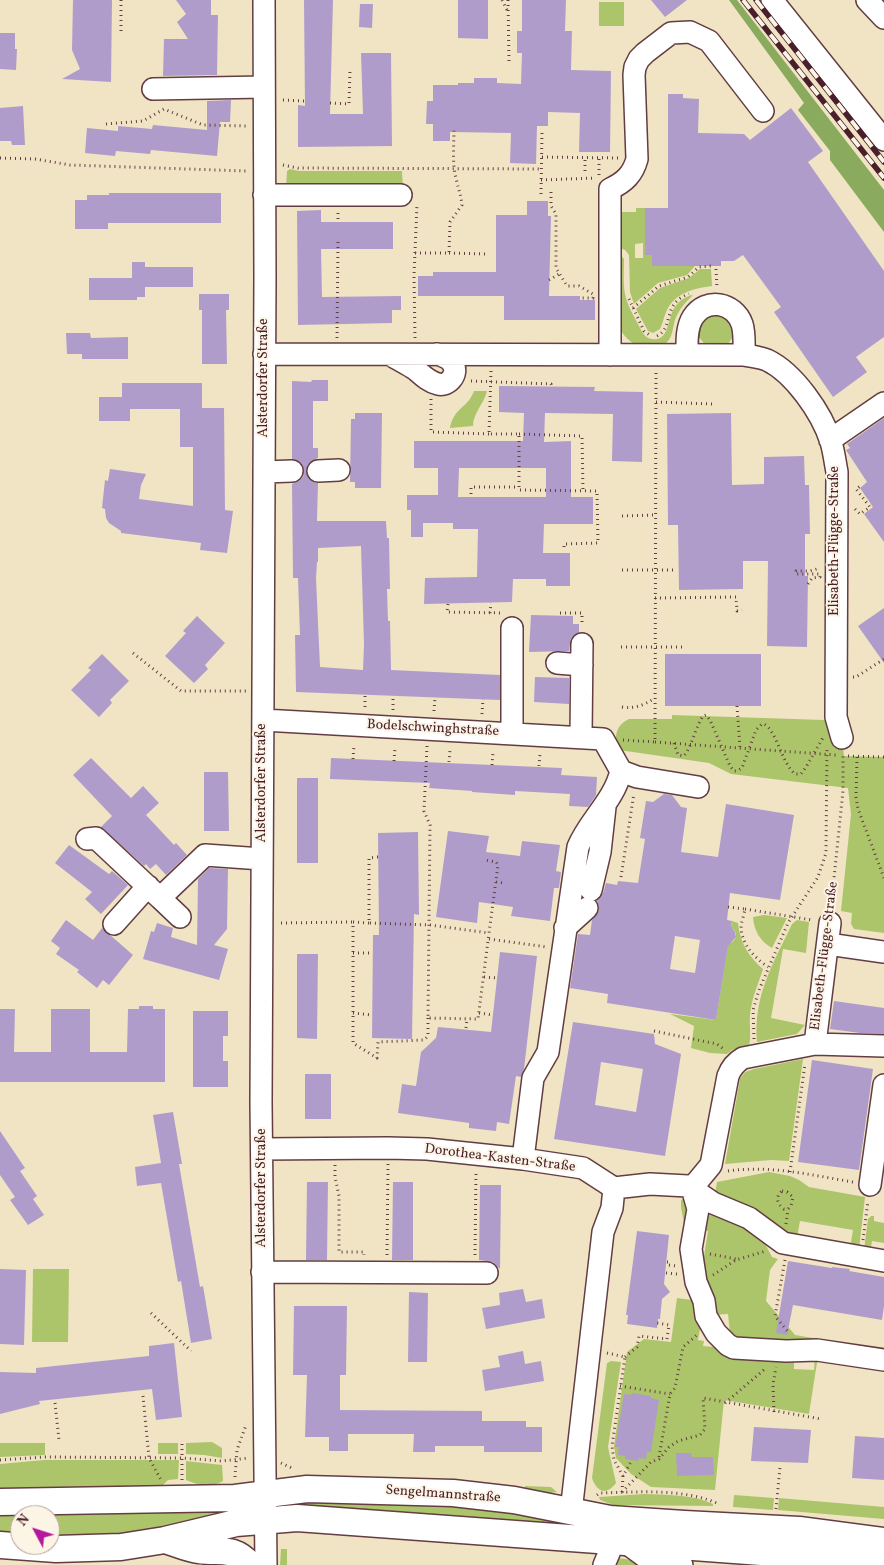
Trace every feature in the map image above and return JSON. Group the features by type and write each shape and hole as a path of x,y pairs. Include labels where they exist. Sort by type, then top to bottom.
{"main road":[{"name":"Sengelmannstraße","path":"0,1545 22,1548 121,1547 165,1540 228,1525 306,1489 453,1493 514,1500 610,1518 798,1530 884,1541"},
{"name":"Sengelmannstraße","path":"0,1502 235,1498 297,1518 884,1561"},
{"path":"552,1536 566,1522 570,1512"},
{"path":"165,1540 198,1550 238,1554 250,1565"}],"street":[{"name":"Alsterdorfer Straße","path":"264,0 262,1272 266,1565"},
{"path":"772,0 884,140"},
{"path":"867,0 884,18"},
{"path":"610,355 610,189 620,185 629,177 634,169 636,158 634,75 639,59 671,33 690,32 709,41 763,111"},
{"path":"153,89 264,93"},
{"path":"264,195 409,195"},
{"path":"687,355 688,328 693,317 700,309 710,304 717,304 729,308 736,314 742,324 744,355"},
{"name":"Elisabeth-Flügge-Straße","path":"264,354 744,355 758,356 780,368 817,412 830,440 837,472 836,717 832,741"},
{"path":"391,354 414,368 430,382 440,385 448,383 453,377 455,369 447,358 437,354"},
{"path":"830,440 884,403"},
{"path":"318,471 339,470"},
{"path":"264,472 292,471"},
{"path":"512,628 512,733"},
{"path":"557,663 582,654 581,736"},
{"name":"Bodelschwinghstraße","path":"263,720 431,720 512,733 581,736 603,739"},
{"path":"603,739 620,777"},
{"path":"620,777 637,776 698,787"},
{"path":"523,1159 533,1078 548,1052 578,847 582,836 606,805 620,777"},
{"path":"565,928 589,899 600,852 606,805"},
{"path":"87,839 96,838 180,917"},
{"path":"114,924 205,855 262,859"},
{"path":"828,933 884,952"},
{"name":"Elisabeth-Flügge-Straße","path":"698,1181 712,1160 728,1076 731,1069 738,1061 755,1055 812,1044 828,933"},
{"path":"812,1044 884,1046"},
{"path":"870,1184 884,1085"},
{"name":"Dorothea-Kasten-Straße","path":"262,1149 427,1149 523,1159 582,1168 614,1188"},
{"path":"570,1512 603,1232 612,1208 614,1188 650,1184 684,1185 698,1181"},
{"path":"698,1181 713,1203 749,1218 786,1243 884,1261"},
{"path":"698,1181 698,1209 691,1250 692,1265 698,1289 704,1301 706,1316 716,1333 728,1345 734,1348 789,1353 817,1350 884,1360"},
{"path":"262,1272 481,1274"},
{"path":"604,1565 620,1541 655,1563 682,1565"}],"path":[{"path":"120,0 121,31"},
{"path":"502,0 508,13"},
{"path":"508,0 509,62"},
{"path":"330,103 349,104 350,70"},
{"path":"264,93 305,101"},
{"path":"106,124 143,121 164,110 203,125 265,127"},
{"path":"449,253 450,222 462,205 461,192 454,168 454,130"},
{"path":"541,194 542,131"},
{"path":"542,157 636,158"},
{"path":"0,158 35,159 70,165 246,171"},
{"path":"585,158 585,171"},
{"path":"283,165 298,168 541,169"},
{"path":"541,180 599,178"},
{"path":"551,192 551,206 556,214 556,268 567,286 579,286 593,296 580,298"},
{"path":"409,195 415,252 414,331"},
{"path":"337,354 338,241"},
{"path":"415,252 488,254"},
{"path":"633,308 659,286 688,277 699,267 711,266"},
{"path":"549,280 559,274"},
{"path":"709,290 717,288"},
{"path":"628,296 644,331 649,335 655,336 663,331 668,314 676,302 694,292"},
{"path":"489,434 491,355"},
{"path":"655,742 656,355"},
{"path":"453,377 467,381 491,383 552,384 552,387"},
{"path":"430,382 431,432 582,436 582,491"},
{"path":"656,402 712,404"},
{"path":"519,434 518,490 598,491 598,543 564,544 564,551"},
{"path":"471,494 471,487 519,487"},
{"path":"622,516 655,515"},
{"path":"811,584 808,584 812,578 820,577 820,574 796,574 796,571 810,571 836,562"},
{"path":"622,570 676,570"},
{"path":"655,598 736,597 736,611 742,610"},
{"path":"490,613 491,602"},
{"path":"448,604 447,612 512,613 512,628"},
{"path":"560,613 582,613 582,654"},
{"path":"622,647 683,647"},
{"path":"133,653 181,691 263,691"},
{"path":"836,678 856,677 884,658"},
{"path":"365,694 365,708"},
{"path":"393,695 393,710"},
{"path":"353,922 353,1043 377,1058 378,1042 424,1040 428,1036 430,825 424,811 431,720 435,697"},
{"path":"622,707 638,707 655,698"},
{"path":"482,715 483,699"},
{"path":"737,706 740,748"},
{"path":"674,743 677,752 681,756 686,753 700,721 706,715 730,766 736,772 742,768 756,730 764,724 771,731 791,770 795,774 801,774 828,729 832,741 827,755 826,853 818,877 792,918 768,967 753,1010 755,1055"},
{"path":"603,739 857,757 884,757"},
{"path":"353,759 354,745"},
{"path":"394,761 395,747"},
{"path":"449,762 450,750"},
{"path":"492,765 493,752"},
{"path":"539,766 540,754"},
{"path":"857,757 856,797 858,808 884,878"},
{"name":"Elisabeth-Flügge-Straße","path":"828,933 843,791 843,772"},
{"path":"620,777 635,792 621,877"},
{"path":"369,923 370,858 378,857"},
{"path":"428,1018 478,1019 498,865 496,862 485,860"},
{"path":"496,882 504,883"},
{"path":"728,907 792,918"},
{"path":"745,909 741,928 746,945 756,958 768,967"},
{"path":"281,924 353,922 430,925 489,933"},
{"path":"488,939 536,946"},
{"path":"353,953 373,953"},
{"path":"484,977 497,978"},
{"path":"353,1013 372,1015"},
{"path":"479,1013 493,1015"},
{"path":"466,1028 467,1019"},
{"path":"654,1031 716,1044"},
{"path":"790,1172 812,1044"},
{"path":"336,1148 334,1177 340,1196 339,1252 364,1252 364,1273"},
{"path":"386,1273 388,1148"},
{"path":"477,1154 481,1274"},
{"path":"698,1181 749,1168 770,1169 870,1184 861,1258"},
{"path":"782,1191 793,1196 791,1206 788,1209 781,1206 777,1198 782,1191"},
{"path":"698,1289 708,1279 736,1260 786,1243"},
{"path":"774,1412 773,1384 789,1353 775,1316 786,1243"},
{"path":"691,1250 736,1260"},
{"path":"667,1262 671,1265"},
{"path":"152,1312 191,1351"},
{"path":"623,1476 614,1460 612,1446 625,1357 637,1347 639,1336 667,1339 669,1325 657,1323"},
{"path":"659,1459 670,1394 675,1388 683,1347"},
{"path":"590,1350 625,1357"},
{"path":"724,1403 789,1353"},
{"path":"620,1386 670,1394"},
{"path":"143,1396 149,1458 161,1481 168,1481"},
{"path":"622,1492 651,1462 659,1459 669,1447 700,1435 704,1429 703,1398 821,1419"},
{"path":"55,1403 59,1440"},
{"path":"235,1482 236,1459 245,1427"},
{"path":"175,1482 182,1482 182,1440"},
{"path":"0,1460 45,1458 182,1458 222,1461 245,1458"},
{"path":"276,1459 288,1467 297,1470"},
{"path":"622,1492 623,1476 632,1460"},
{"path":"776,1501 780,1467"},
{"path":"595,1497 600,1493 622,1492 680,1494 709,1500 721,1505"}],"green space":[{"path":"729,0 737,0 884,190 884,232 830,160 830,151 798,110 804,103"},
{"path":"599,2 624,2 624,26 599,26"},
{"path":"290,169 299,171 402,171 403,190 286,188 287,171"},
{"path":"636,208 645,208 645,243 652,243 652,266 695,266 687,275 658,283 634,304 630,292 629,255 620,248 617,212 636,212","holes":["643,243 643,258 635,258 635,244"]},
{"path":"620,254 624,259 626,298 641,330 647,337 658,339 662,337 672,311 683,299 693,295 679,312 671,336 664,344 654,347 636,345 626,338 619,327"},
{"path":"700,269 711,269 712,286 699,288 680,295 667,310 660,329 653,333 648,331 636,309 660,288 689,278"},
{"path":"712,311 732,319 734,336 727,345 706,346 699,337 697,326"},
{"path":"474,391 487,391 473,421 473,426 450,428 455,416"},
{"path":"672,715 824,720 836,717 842,738 844,756 884,757 884,933 854,929 851,924 852,913 841,911 851,814 848,788 731,774 709,763 619,750 616,741 617,732 621,725 629,719 672,719"},
{"path":"764,915 787,918 772,948 761,939 755,927 753,917"},
{"path":"797,920 809,922 806,953 783,949 771,1018 805,1025 797,1034 757,1042 758,1010 761,995 792,924"},
{"path":"732,921 738,923 746,949 753,960 763,969 750,1012 749,1045 732,1050 727,1054 710,1053 691,1048 694,1026 670,1014 716,1020 728,944 736,937 731,927"},
{"path":"803,1059 789,1161 771,1160 725,1164 740,1079 745,1072"},
{"path":"769,1172 790,1176 809,1187 865,1197 859,1249 850,1248 853,1230 800,1221 797,1237 785,1235 715,1194 717,1182"},
{"path":"681,1200 689,1202 685,1229 681,1207"},
{"path":"708,1209 760,1234 772,1257 778,1259 770,1270 766,1301 795,1335 884,1350 731,1342 728,1314 711,1315 700,1281 708,1231 699,1229"},
{"path":"874,1216 874,1221 884,1223 884,1243 872,1241 871,1247 873,1252 864,1250 868,1219"},
{"path":"33,1269 69,1269 68,1342 32,1342"},
{"path":"677,1298 700,1301 702,1318 698,1340 704,1341 703,1346 794,1355 794,1369 814,1370 815,1355 818,1356 809,1414 724,1400 715,1490 651,1487 631,1474 616,1458 614,1446 627,1352 644,1339 671,1342"},
{"path":"611,1361 621,1362 608,1447 616,1483 609,1490 602,1491 596,1487 592,1478 607,1363"},
{"path":"212,1442 222,1448 222,1458 186,1454 186,1443"},
{"path":"0,1443 45,1443 45,1455 0,1457"},
{"path":"158,1443 178,1443 178,1454 158,1454"},
{"path":"44,1460 179,1460 178,1479 168,1480 161,1487 0,1494 0,1464"},
{"path":"186,1461 222,1465 223,1481 204,1485 186,1480"},
{"path":"525,1486 551,1487 557,1492 550,1493 525,1488"},
{"path":"644,1494 696,1498 713,1504 713,1506 613,1505 600,1500 599,1497"},
{"path":"734,1495 774,1498 773,1510 733,1507"},
{"path":"779,1498 884,1507 884,1519 778,1510"},
{"path":"304,1499 453,1500 558,1521 552,1523 515,1520 488,1523 304,1510"},
{"path":"224,1508 224,1517 164,1532 60,1539 60,1510"},
{"path":"0,1511 10,1511 10,1538 0,1537"},
{"path":"281,1549 287,1549 287,1565 280,1565"},
{"path":"612,1557 638,1561 639,1565 613,1565"}],"building":[{"path":"73,0 112,0 111,82 62,79 80,69 72,50"},
{"path":"176,0 211,0 211,15 218,15 217,75 163,76 164,39 188,39 177,22 186,14"},
{"path":"304,0 333,0 330,114 363,114 361,53 391,53 392,146 298,147 298,105 305,106"},
{"path":"458,0 488,0 488,39 458,38"},
{"path":"522,0 566,0 565,31 572,31 571,70 611,71 610,152 579,152 580,113 548,112 548,126 537,126 536,164 510,163 511,133 450,132 450,141 433,141 433,124 426,124 427,101 433,101 433,85 474,83 474,78 497,78 497,83 521,84 522,53 517,53 517,31 522,31"},
{"path":"651,0 687,0 665,17"},
{"path":"360,4 373,4 372,28 359,27"},
{"path":"0,33 15,33 15,49 17,49 16,70 0,69"},
{"path":"668,94 683,94 683,98 699,99 698,133 744,134 750,140 791,108 823,151 808,162 884,271 884,337 856,357 867,372 833,397 774,312 781,307 743,255 734,261 721,261 721,266 652,266 652,255 645,255 645,208 668,208"},
{"path":"231,100 230,122 220,122 217,156 151,150 150,154 116,151 115,156 85,153 87,128 118,131 118,126 152,129 153,125 207,130 207,101"},
{"path":"23,106 25,145 12,145 11,141 0,141 0,108"},
{"path":"109,193 221,193 221,223 108,223 108,229 75,229 75,200 87,200 87,195 109,195"},
{"path":"527,201 548,201 548,216 551,216 549,296 580,296 580,300 595,300 595,320 504,320 504,296 418,296 418,276 433,276 433,272 496,272 496,215 527,215"},
{"path":"321,210 321,222 393,222 393,249 321,249 322,297 401,296 401,310 392,310 392,323 298,325 297,211"},
{"path":"132,262 145,262 145,267 193,267 193,287 145,287 145,297 137,297 137,300 89,300 89,278 132,278"},
{"path":"199,294 229,294 229,310 226,310 227,364 202,364 202,310 199,310"},
{"path":"66,333 90,333 91,338 128,337 128,359 82,359 82,354 67,354"},
{"path":"312,380 328,380 328,401 313,401 313,448 318,448 318,458 311,461 306,471 308,478 318,483 317,521 386,521 387,538 389,538 390,589 387,589 391,670 500,675 500,700 296,692 295,635 300,635 298,578 293,578 292,484 303,477 304,471 302,464 292,459 292,381 311,382","holes":["361,546 363,670 320,667 316,578 318,548"]},
{"path":"122,383 202,383 202,408 224,408 225,510 233,511 227,553 200,550 201,543 121,533 121,531 109,523 106,518 105,509 102,508 105,480 108,481 110,469 146,474 141,485 139,499 193,506 193,447 180,447 180,409 130,409 130,421 99,421 99,397 122,397"},
{"path":"499,386 595,387 594,391 643,392 642,462 612,461 613,414 545,413 544,442 571,441 571,497 593,497 593,524 544,524 543,553 570,553 570,586 546,586 546,579 513,579 512,602 424,604 425,578 477,577 478,529 453,529 453,523 423,523 423,537 411,537 411,510 407,510 407,495 438,495 438,468 414,468 414,441 523,441 524,413 499,412","holes":["459,468 546,468 546,497 458,497"]},
{"path":"355,413 382,413 381,488 355,488 355,482 350,482 351,419 355,419"},
{"path":"731,413 732,485 764,484 764,457 804,456 805,485 809,485 810,534 805,534 805,576 808,576 807,647 767,646 768,561 743,561 743,589 679,590 678,525 668,525 667,414"},
{"path":"884,418 884,542 864,514 873,507 860,488 867,482 846,450 850,448 847,444"},
{"path":"884,608 884,663 858,626"},
{"path":"531,615 573,616 573,624 579,624 579,632 571,638 569,651 529,652"},
{"path":"197,616 225,643 205,665 208,669 194,683 165,656 186,633 183,631"},
{"path":"102,654 129,681 110,700 112,703 99,717 71,690 91,670 88,668"},
{"path":"665,654 761,654 761,706 665,706"},
{"path":"535,677 569,678 569,704 534,702"},
{"path":"91,758 131,798 143,786 159,803 146,815 174,845 176,843 187,855 166,875 156,864 150,869 146,864 144,866 101,827 112,816 73,775"},
{"path":"331,758 562,768 561,775 597,777 596,795 588,807 569,806 570,794 515,791 515,795 429,788 430,783 330,779"},
{"path":"204,772 228,772 229,831 204,831"},
{"path":"297,778 318,778 318,863 297,863"},
{"path":"664,794 672,795 681,807 687,808 681,852 718,857 726,804 794,815 780,900 730,893 727,920 732,921 731,926 736,937 728,946 716,1020 607,1003 608,994 570,988 578,934 590,935 592,920 599,911 597,901 603,893 606,883 617,885 618,881 638,883 645,839 640,838 646,801 653,802","holes":["675,936 700,940 695,973 670,969"]},
{"path":"448,831 489,836 486,852 520,856 522,841 560,845 556,871 561,872 559,888 554,888 550,921 511,916 513,907 479,902 477,923 436,917"},
{"path":"418,832 419,915 414,914 412,1039 372,1038 373,935 379,935 378,833"},
{"path":"69,845 109,874 112,871 128,885 101,914 85,899 92,892 55,863"},
{"path":"209,868 228,869 227,929 214,945 228,949 219,980 143,959 151,931 154,932 157,923 173,928 171,937 197,945 198,879"},
{"path":"66,920 93,940 102,928 133,955 109,985 103,980 97,988 77,972 79,970 56,954 60,948 51,941"},
{"path":"500,952 537,956 524,1069 521,1077 516,1076 509,1124 497,1122 496,1131 469,1128 469,1123 398,1113 402,1084 416,1086 421,1052 436,1038 438,1027 491,1032"},
{"path":"297,954 318,954 317,1039 297,1038"},
{"path":"834,1001 884,1008 884,1034 830,1029"},
{"path":"139,1006 153,1006 153,1009 165,1009 165,1082 0,1082 0,1009 15,1009 14,1052 51,1052 51,1009 90,1009 90,1052 127,1052 128,1009 139,1009"},
{"path":"193,1011 228,1011 228,1036 223,1036 223,1061 228,1061 228,1087 193,1087"},
{"path":"573,1022 654,1034 655,1044 681,1054 665,1156 554,1139","holes":["601,1062 643,1069 636,1112 595,1105"]},
{"path":"812,1060 873,1069 859,1170 798,1162"},
{"path":"305,1074 331,1074 331,1119 305,1119"},
{"path":"173,1112 182,1164 179,1164 200,1287 203,1286 212,1339 191,1343 181,1281 178,1282 161,1183 137,1186 135,1167 161,1163 153,1115"},
{"path":"0,1131 25,1168 20,1171 37,1196 33,1199 44,1215 28,1225 10,1200 15,1197 0,1175"},
{"path":"307,1182 328,1182 327,1260 306,1260"},
{"path":"393,1182 413,1182 413,1260 392,1260"},
{"path":"480,1185 501,1185 500,1269 493,1262 479,1260"},
{"path":"637,1231 669,1235 664,1284 670,1292 662,1299 657,1328 627,1324 628,1315 626,1315"},
{"path":"788,1261 850,1269 849,1271 884,1277 882,1320 793,1305 787,1335 776,1333"},
{"path":"0,1269 26,1270 24,1345 0,1344"},
{"path":"523,1289 526,1302 542,1299 545,1318 486,1329 482,1308 500,1305 499,1293"},
{"path":"409,1292 428,1293 427,1362 408,1362"},
{"path":"294,1306 347,1306 346,1375 340,1375 340,1410 482,1411 482,1421 526,1421 526,1427 542,1427 542,1452 484,1452 484,1446 435,1446 435,1452 413,1452 414,1434 348,1434 348,1451 329,1451 329,1437 305,1437 307,1375 293,1375"},
{"path":"174,1343 182,1417 156,1420 152,1389 39,1401 40,1404 0,1414 0,1372 36,1373 36,1368 149,1356 149,1346"},
{"path":"523,1351 525,1364 541,1361 544,1381 485,1391 482,1370 500,1367 498,1356"},
{"path":"632,1393 651,1396 651,1398 659,1400 651,1452 647,1452 646,1459 639,1458 638,1461 625,1459 625,1456 618,1455 619,1447 615,1447 624,1394 631,1395"},
{"path":"754,1427 811,1430 808,1463 751,1461"},
{"path":"855,1436 884,1438 884,1480 852,1478"},
{"path":"676,1453 691,1453 692,1457 713,1457 714,1475 677,1476"}],"railway":[{"path":"743,0 884,178"},
{"path":"756,0 884,162"}]}
